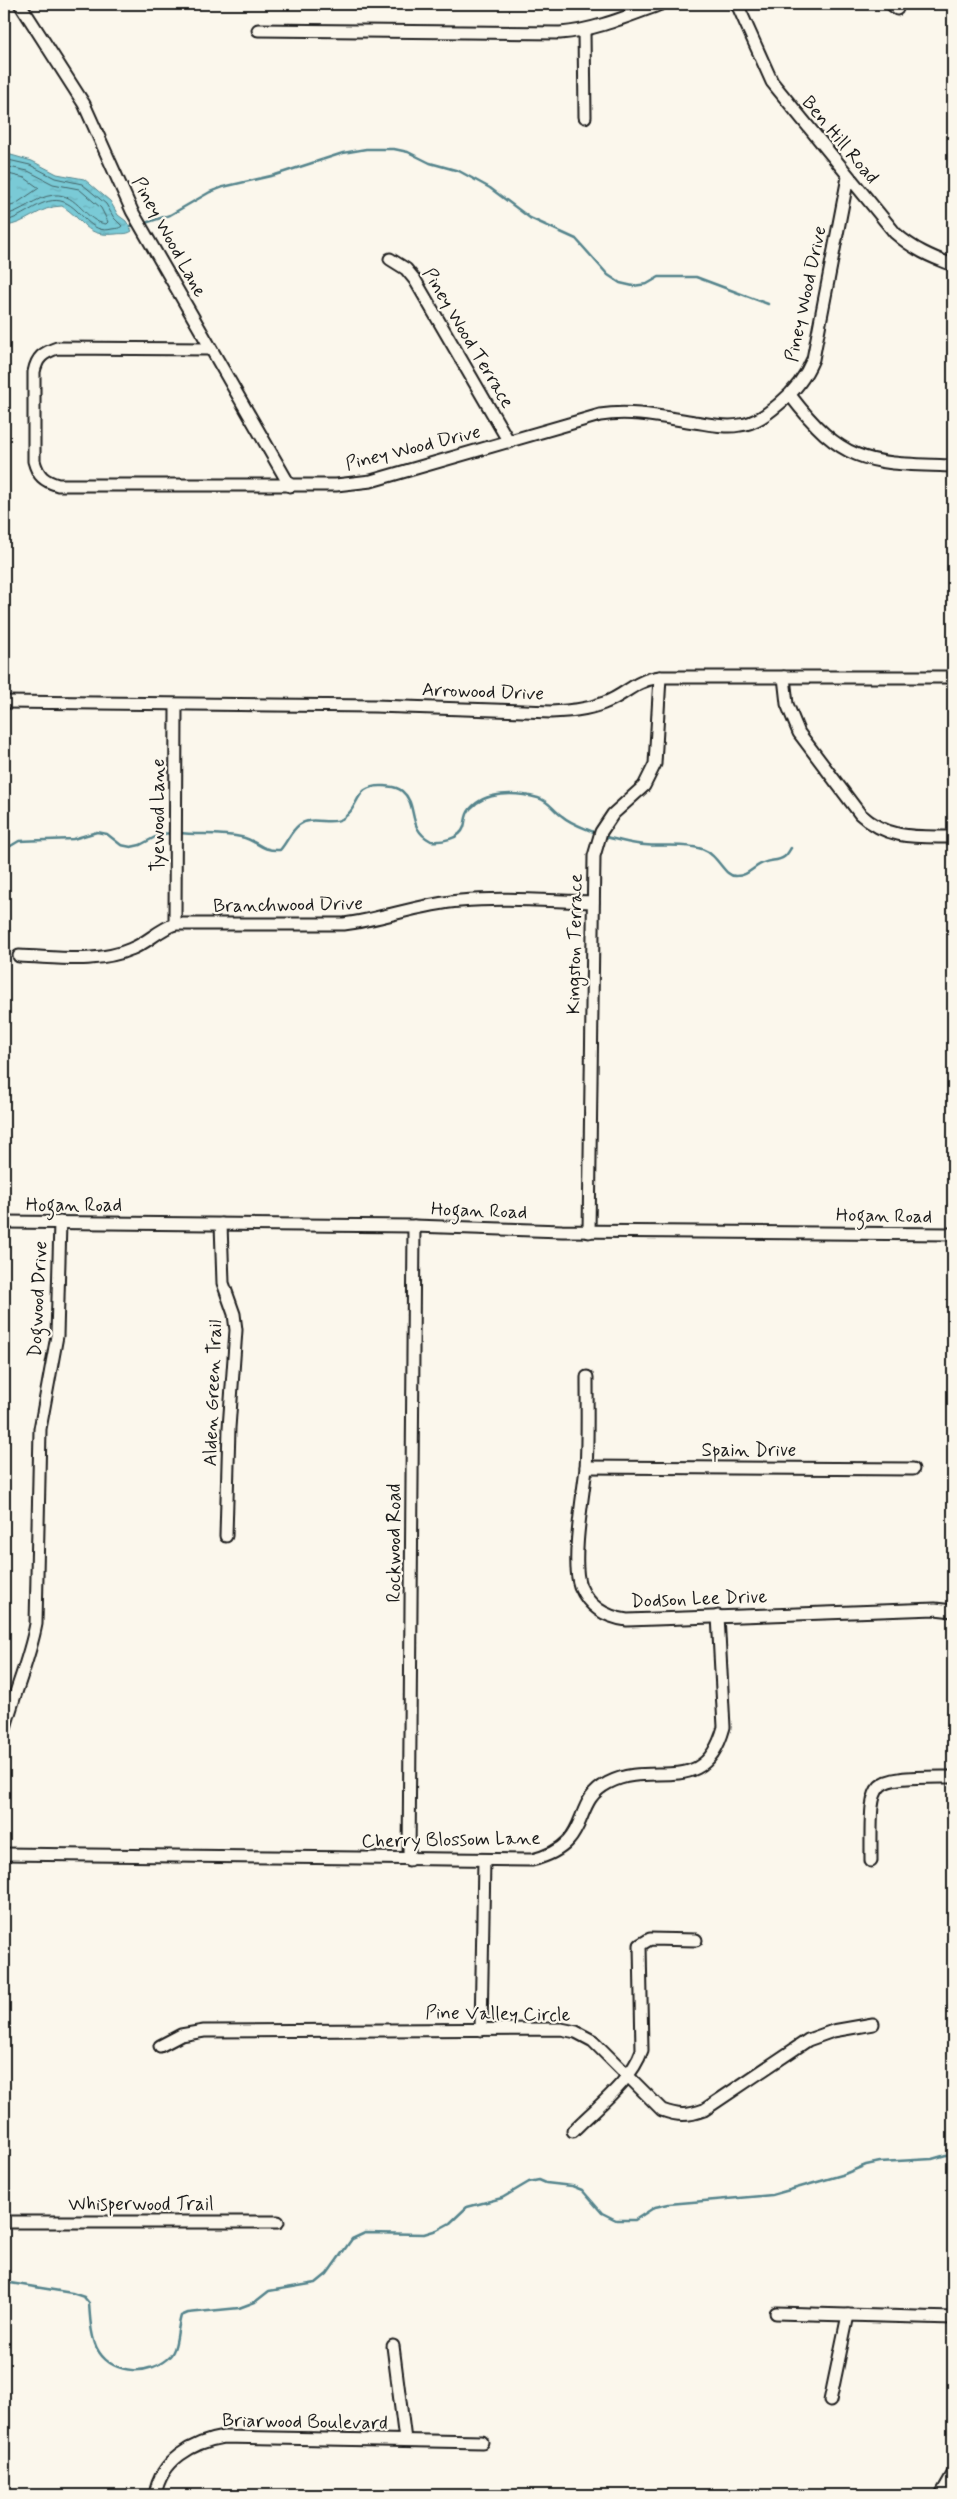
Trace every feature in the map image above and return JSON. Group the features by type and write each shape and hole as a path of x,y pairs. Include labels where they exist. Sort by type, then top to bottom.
{"street":[{"name":"Piney Wood Lane","path":"20,4 84,104 132,211 290,486"},
{"path":"258,30 551,33 584,31 661,4"},
{"name":"Ben Hill Road","path":"737,4 772,82 848,177 908,245 926,256 953,266"},
{"path":"584,31 585,117"},
{"name":"Piney Wood Drive","path":"211,349 57,348 44,352 36,361 34,372 34,461 37,473 46,482 58,486 336,485 371,480 618,412 637,413 720,426 740,425 765,416 790,395 805,378 813,359 848,177"},
{"name":"Piney Wood Terrace","path":"390,259 406,269 416,280 509,442"},
{"path":"790,395 822,434 851,453 892,464 953,466"},
{"name":"Arrowood Drive","path":"4,702 375,706 551,712 578,711 606,703 643,680 660,677 953,677"},
{"name":"Kingston Terrace","path":"589,1232 594,856 601,832 613,814 644,786 655,764 660,677"},
{"path":"784,677 788,704 799,734 860,814 871,824 885,832 908,837 953,837"},
{"name":"Tyewood Lane","path":"175,924 176,705"},
{"name":"Branchwood Drive","path":"19,956 113,956 134,948 161,929 175,924 344,924 370,921 459,901 593,902"},
{"name":"Hogan Road","path":"4,1222 414,1226 589,1232 953,1234"},
{"name":"Dogwood Drive","path":"4,1732 10,1708 30,1655 36,1624 40,1429 57,1336 60,1222"},
{"name":"Alden Green Trail","path":"221,1224 223,1283 234,1314 236,1330 229,1428 226,1536"},
{"name":"Rockwood Road","path":"409,1860 414,1226"},
{"name":"Dodson Lee Drive","path":"587,1377 586,1467 578,1531 578,1572 580,1585 588,1601 602,1613 614,1619 627,1620 935,1609 953,1611"},
{"name":"Spain Drive","path":"586,1467 913,1469"},
{"name":"Cherry Blossom Lane","path":"4,1854 409,1860 532,1860 551,1855 571,1839 589,1801 606,1784 627,1776 684,1773 698,1768 710,1758 719,1744 724,1727 718,1616"},
{"path":"871,1861 871,1802 879,1786 897,1778 953,1777"},
{"path":"481,2030 484,1860"},
{"path":"573,2131 627,2076 638,2061 642,2050 640,1945 650,1939 696,1940"},
{"name":"Pine Valley Circle","path":"160,2046 181,2036 204,2031 561,2029 576,2032 593,2041 662,2110 676,2116 691,2115 704,2110 808,2040 833,2031 872,2024"},
{"name":"Whisperwood Trail","path":"4,2222 278,2222"},
{"path":"776,2313 953,2318"},
{"path":"830,2401 848,2315"},
{"path":"393,2346 405,2440"},
{"name":"Briarwood Boulevard","path":"155,2495 161,2478 169,2465 190,2447 206,2440 224,2437 482,2442"},
{"path":"941,2495 953,2474"}],"water":[{"path":"4,153 32,161 57,174 84,179 110,201 118,215 126,221 132,231 124,234 97,233 86,227 62,206 46,209 12,225 4,226"}],"waterway":[{"path":"142,224 170,215 210,192 223,187 275,175 343,153 366,149 394,149 408,152 430,163 459,171 490,188 530,218 576,239 608,275 620,283 633,286 647,284 659,277 696,277 768,304"},
{"path":"130,226 137,225"},
{"path":"178,833 241,837 268,849 280,850 299,825 309,821 337,821 342,819 352,809 362,793 374,786 393,787 402,791 410,803 418,830 431,841 455,837 462,831 466,815 476,803 501,794 542,799 570,821 596,833"},
{"path":"4,850 19,841 73,839 97,832 107,834 121,845 131,847 140,845 161,834 173,833"},
{"path":"603,836 624,842 652,846 688,846 702,849 713,856 728,873 736,876 741,876 762,863 782,858 791,848"},
{"path":"4,2282 72,2293 84,2297 89,2303 90,2322 99,2352 106,2360 123,2369 143,2370 162,2363 173,2352 181,2316 188,2313 239,2308 255,2302 269,2291 316,2283 327,2274 352,2239 365,2233 424,2234 437,2230 450,2223 467,2207 502,2198 529,2182 539,2180 546,2183 572,2186 582,2190 602,2213 616,2220 635,2220 655,2207 669,2204 772,2195 842,2175 866,2165 880,2162 932,2159 953,2153"}]}
